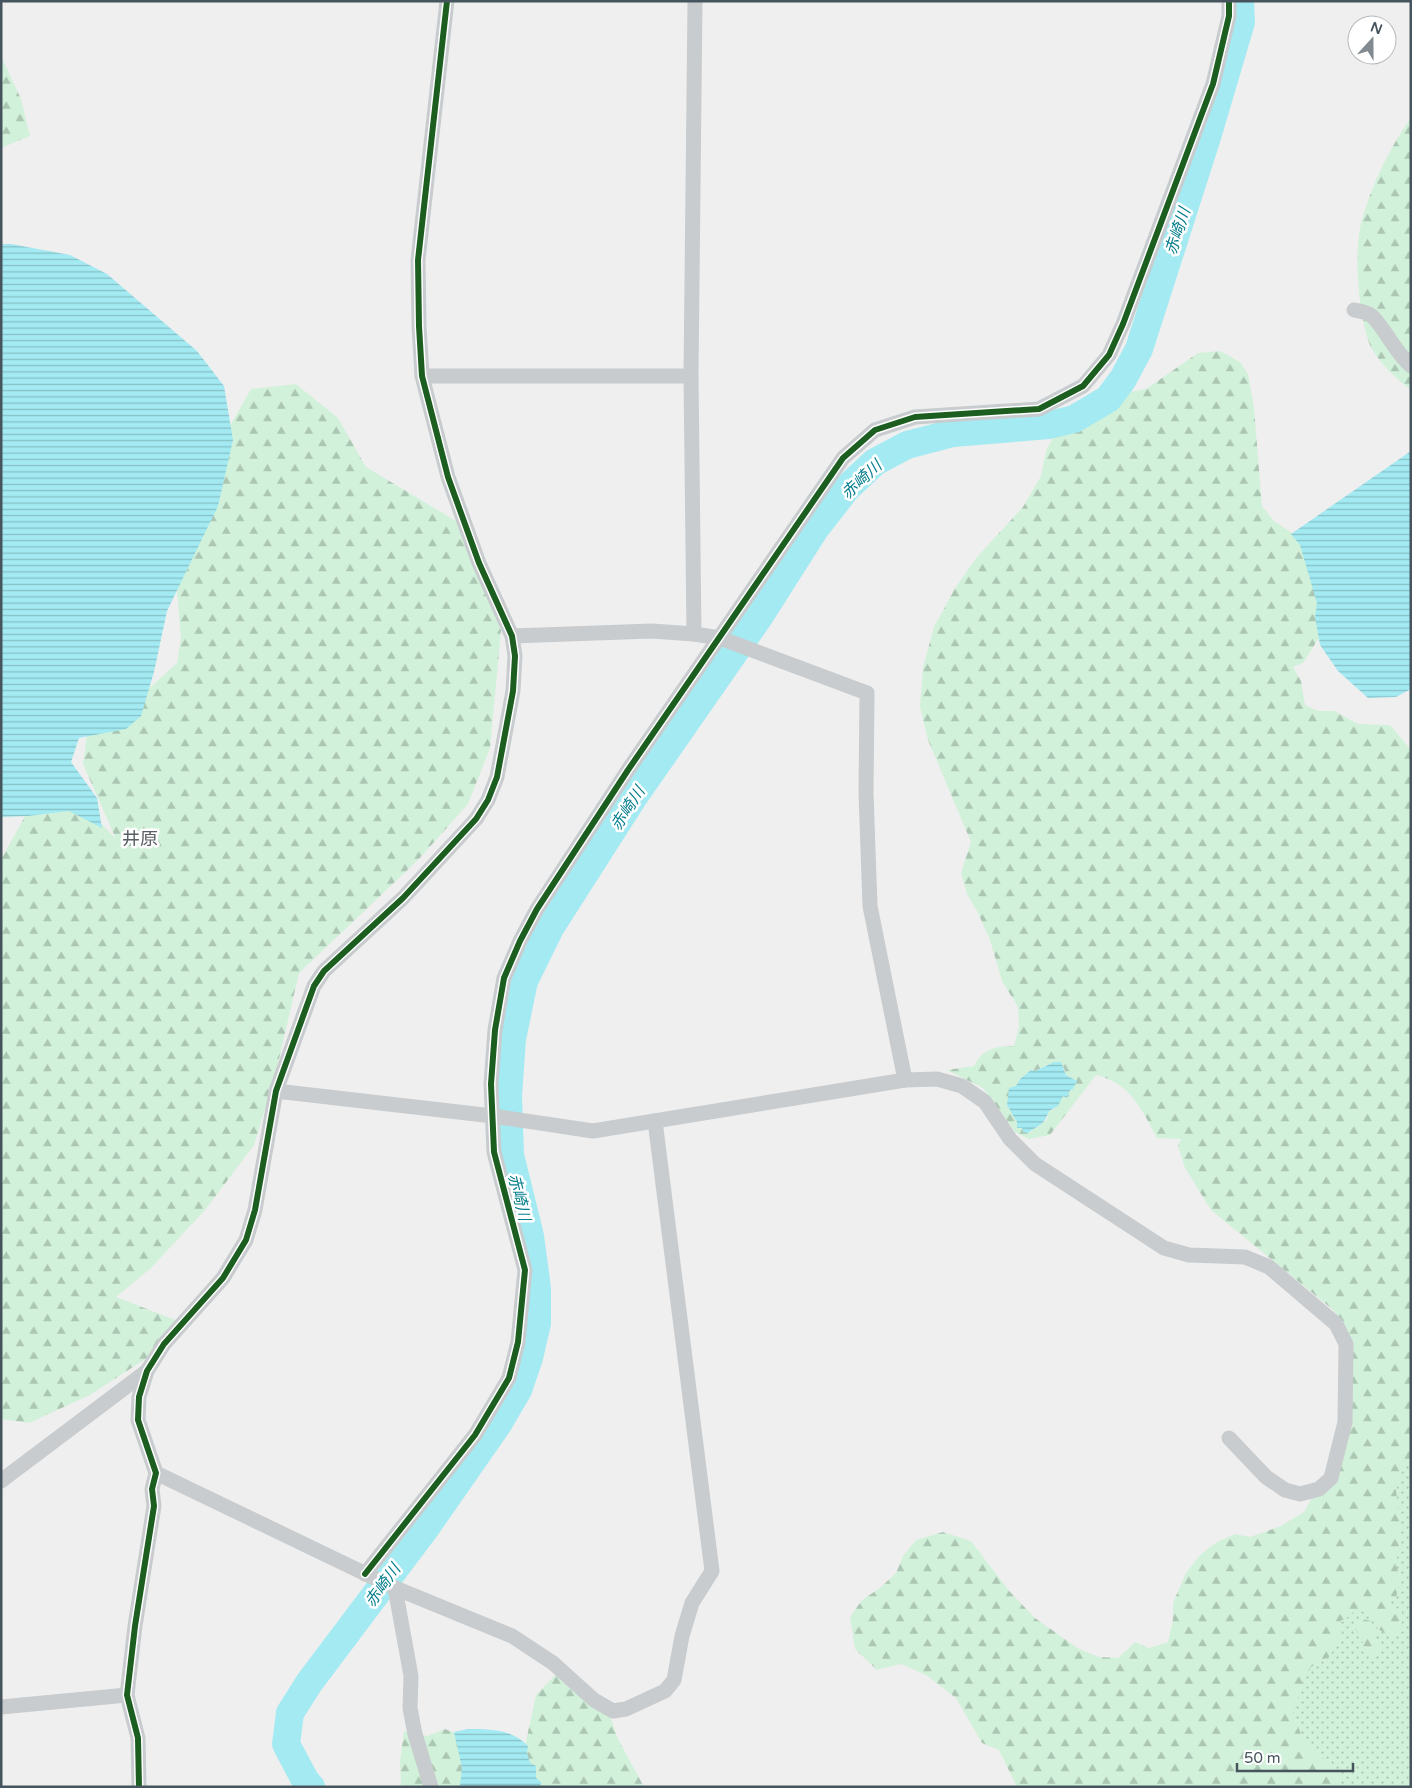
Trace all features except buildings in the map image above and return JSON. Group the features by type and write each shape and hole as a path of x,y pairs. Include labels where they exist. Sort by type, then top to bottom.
{"street":[{"path":"138,1787 138,1738 127,1695 135,1626 154,1506 152,1489 156,1473 138,1420 139,1397 147,1371 164,1344 223,1278 246,1240 255,1210 276,1091 314,986 324,970 404,898 476,819 488,800 505,743 513,691 515,656 512,636 479,563 448,477 422,376 418,260 447,1"},
{"path":"694,634 691,376 695,1"},
{"path":"365,1574 476,1434 509,1378 518,1342 524,1270 494,1152 491,1084 495,1030 504,978 520,941 537,910 628,770 843,458 875,430 915,417 1038,409 1083,386 1109,355 1123,324 1213,84 1229,16 1230,1"},
{"path":"1354,310 1364,311 1372,316 1398,354 1411,366"},
{"path":"422,376 691,376"},
{"path":"512,636 652,631 720,638 867,692 866,793 870,906 905,1080"},
{"path":"276,1091 493,1116 593,1131 905,1080 937,1079 962,1086 985,1102 1010,1139 1035,1164 1164,1248 1189,1255 1245,1258 1269,1267 1336,1324 1346,1344 1345,1422 1331,1478 1318,1489 1309,1492 1300,1494 1285,1490 1266,1477 1229,1438"},
{"path":"156,1473 395,1588 512,1636 553,1663 594,1700 613,1711 626,1709 665,1691 674,1680 682,1636 692,1602 712,1571 655,1121"},
{"path":"1,1481 147,1371"},
{"path":"395,1588 411,1676 410,1708 415,1734 431,1787"},
{"path":"1,1706 127,1695"}],"green space":[{"path":"1,56 21,99 30,136 1,148"},
{"path":"1411,118 1411,389 1388,370 1370,345 1360,304 1357,255 1360,228 1374,185 1387,157"},
{"path":"1220,351 1240,362 1248,374 1254,408 1262,506 1274,521 1302,540 1323,597 1322,633 1303,663 1293,667 1301,681 1305,705 1318,711 1334,711 1358,724 1390,725 1411,750 1411,1458 1405,1461 1396,1490 1401,1532 1396,1564 1400,1579 1396,1598 1390,1603 1402,1612 1402,1631 1393,1638 1378,1629 1373,1616 1361,1611 1351,1613 1345,1620 1341,1620 1342,1633 1330,1656 1311,1667 1302,1684 1293,1714 1305,1744 1325,1760 1341,1778 1339,1787 1017,1787 999,1750 982,1743 956,1698 926,1675 901,1664 877,1670 855,1649 850,1617 862,1600 880,1588 896,1573 903,1556 916,1540 943,1532 971,1541 1010,1592 1035,1618 1079,1649 1099,1657 1118,1658 1135,1642 1149,1648 1168,1642 1173,1619 1173,1603 1186,1573 1200,1555 1217,1542 1235,1534 1250,1537 1281,1526 1304,1512 1328,1468 1337,1428 1348,1331 1332,1309 1211,1210 1185,1168 1178,1146 1181,1139 1157,1138 1134,1099 1118,1084 1096,1075 1050,1135 1029,1139 1015,1132 983,1088 947,1070 974,1066 985,1052 996,1048 1014,1046 1019,1027 1018,1007 1002,981 990,940 967,894 961,873 971,842 928,740 920,707 923,667 934,627 955,588 977,557 1023,507 1041,476 1046,451 1055,434 1080,407 1100,397 1146,389 1198,353","holes":["1049,1064 1064,1068 1066,1075 1077,1081 1060,1099 1055,1109 1049,1111 1047,1120 1030,1132 1022,1128 1007,1105 1020,1079 1031,1070 1035,1071"]},
{"path":"296,384 338,418 366,467 466,527 501,631 490,748 468,804 418,860 299,973 275,1076 254,1145 206,1209 151,1268 116,1297 178,1321 153,1354 90,1395 29,1423 1,1419 1,859 32,804 85,806 116,839 83,764 89,718 122,713 177,663 181,638 176,580 222,440 251,389"},
{"path":"1411,1334 1411,1787 1261,1787 1203,1627 1347,1572"},
{"path":"1363,1619 1371,1621 1375,1632 1371,1636 1379,1641 1380,1649 1377,1656 1369,1656 1360,1649 1363,1641 1355,1629"},
{"path":"559,1671 608,1710 618,1739 644,1787 531,1787 522,1760 536,1695"},
{"path":"445,1729 463,1736 475,1787 401,1787 400,1761 404,1731 427,1736"}],"water":[{"path":"1,244 11,244 70,255 107,274 197,351 224,386 233,440 218,506 167,611 154,672 141,716 126,729 79,738 71,762 97,798 102,828 69,811 1,817"},
{"path":"1411,451 1411,689 1396,697 1368,698 1338,671 1320,645 1315,617 1317,603 1300,545 1291,534"},
{"path":"1054,1062 1061,1062 1066,1075 1077,1081 1067,1098 1063,1096 1058,1106 1049,1111 1041,1124 1028,1133 1023,1132 1022,1128 1017,1128 1017,1122 1007,1105 1009,1088 1016,1086 1020,1079 1031,1070 1035,1071"},
{"path":"468,1729 500,1731 522,1740 528,1746 527,1753 530,1763 536,1766 536,1778 541,1782 540,1787 460,1786 462,1768 454,1732"}],"waterway":[{"name":"赤崎川","path":"311,1787 305,1780 286,1744 290,1713 309,1683 427,1526 498,1424 518,1390 529,1358 537,1323 537,1288 530,1236 510,1155 508,1096 512,1039 524,981 550,928 633,798 759,617 815,529 847,488 875,462 907,445 953,433 1049,425 1074,419 1108,399 1123,379 1139,349 1207,137 1241,22 1240,1"}],"cycle path":[{"path":"139,1787 138,1738 127,1695 135,1626 154,1506 152,1489 156,1473 138,1420 139,1397 147,1371 164,1344 223,1278 246,1240 255,1210 276,1091 314,986 324,971 403,898 476,819 488,800 497,777 513,691 515,656 512,636 479,563 448,477 422,376 418,260 447,1"},
{"path":"365,1574 475,1435 509,1378 518,1342 525,1270 494,1152 491,1084 495,1030 504,978 520,941 537,909 628,770 843,458 875,430 915,417 1039,409 1083,386 1109,355 1123,324 1213,84 1229,16 1229,1"}],"district":[{"name":"井原","path":"140,839"}]}
